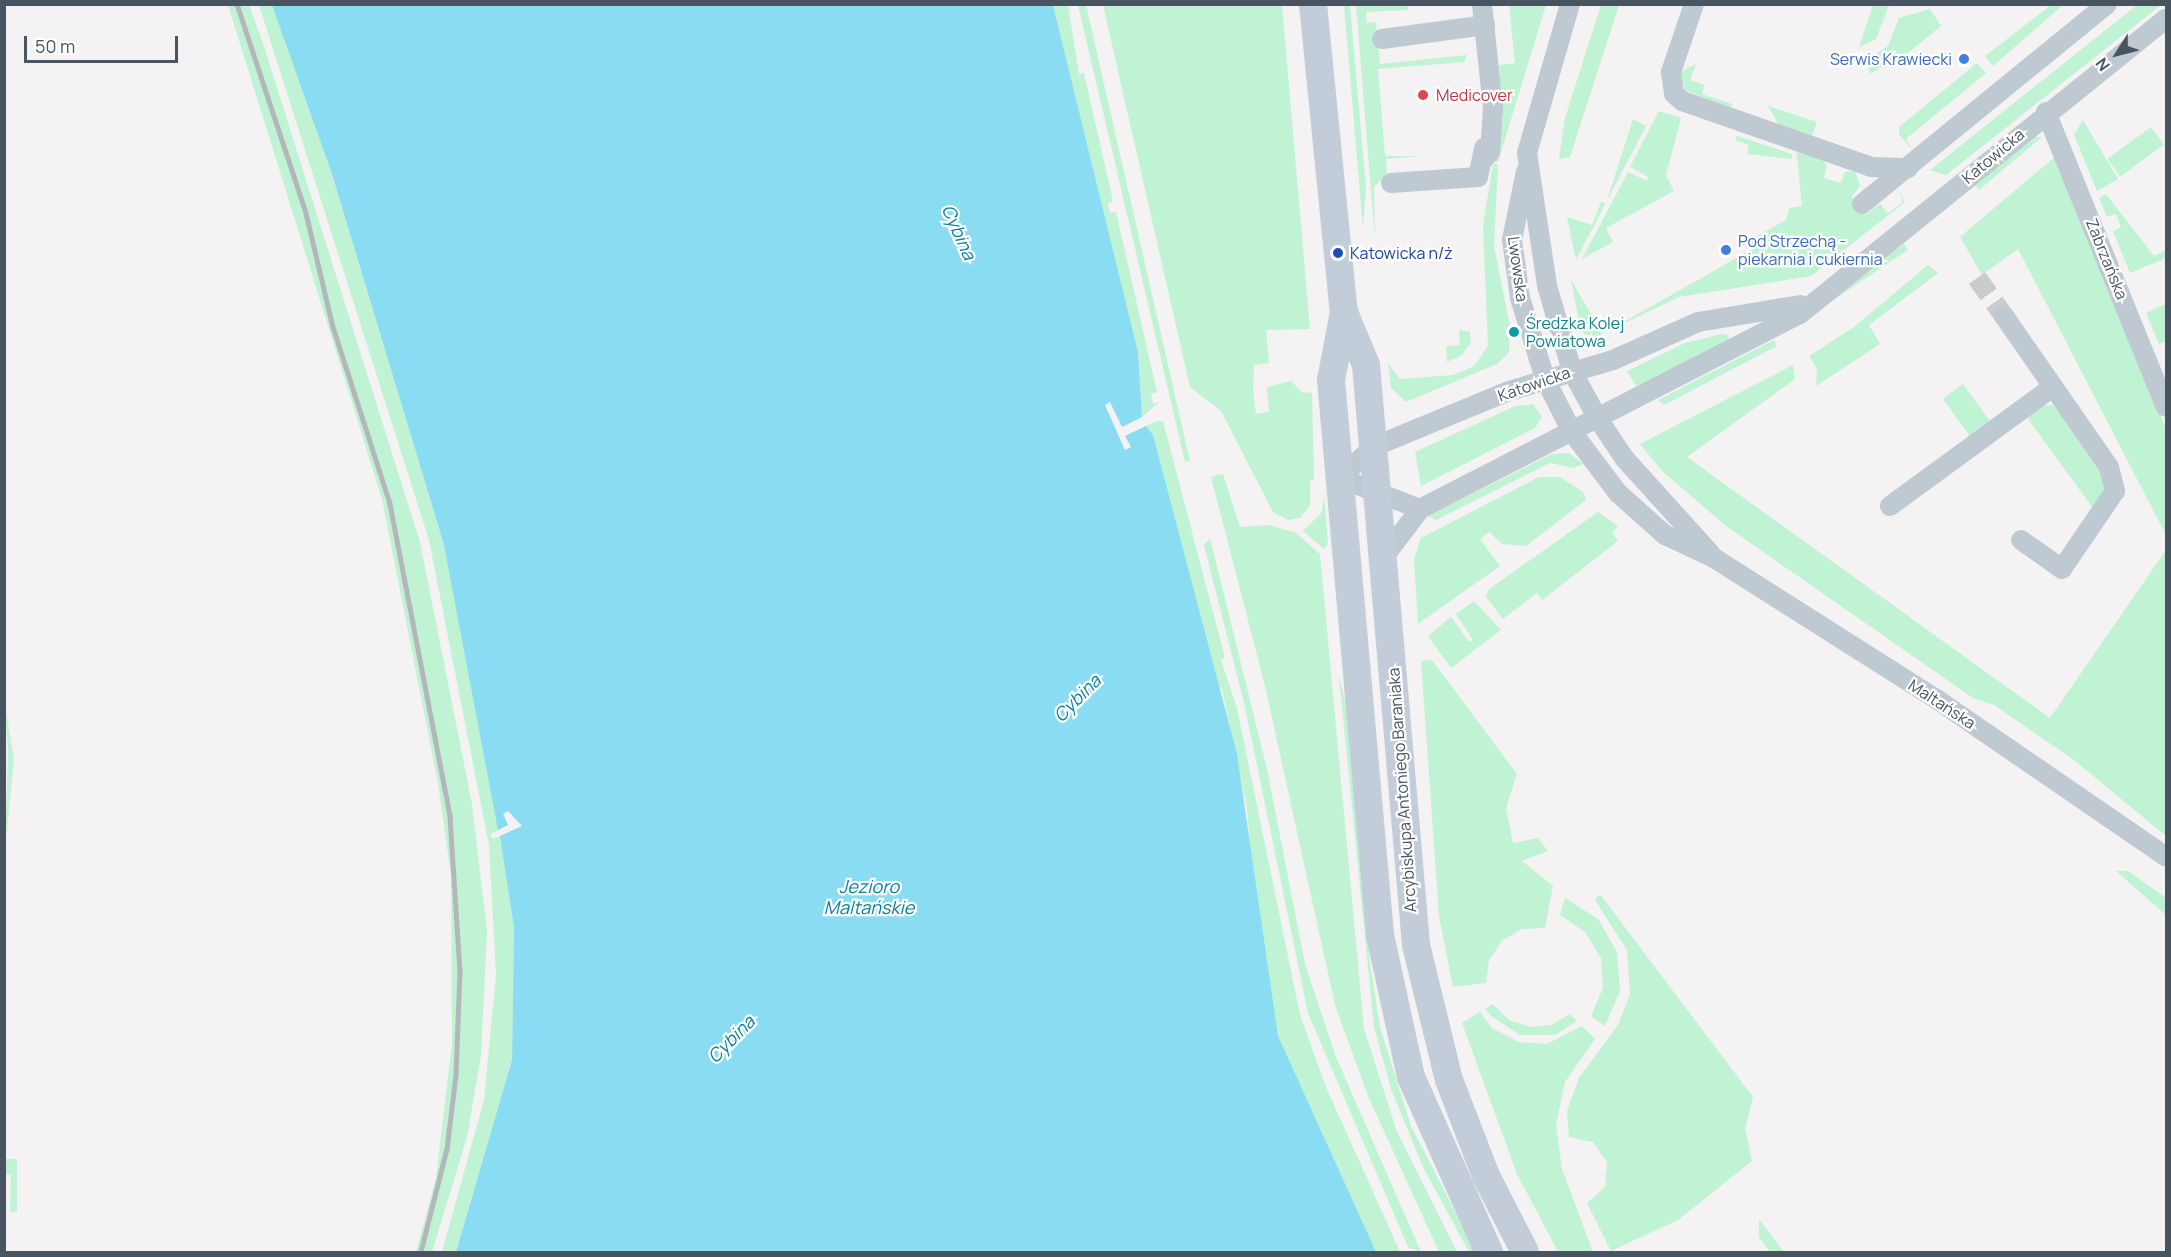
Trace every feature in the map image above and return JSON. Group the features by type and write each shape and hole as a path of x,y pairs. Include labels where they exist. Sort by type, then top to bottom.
{"street":[{"name":"Arcybiskupa Antoniego Baraniaka","path":"1313,4 1344,312 1366,365 1410,903 1422,978 1467,1129 1525,1252"},
{"path":"1391,183 1478,177 1483,160 1490,152 1493,109 1482,4"},
{"name":"Lwowska","path":"1570,4 1540,94 1512,240 1520,298 1545,379 1572,432"},
{"path":"1694,4 1671,72 1674,94 1682,101 1871,166 1908,168"},
{"path":"1862,204 2107,4"},
{"name":"Katowicka","path":"1381,561 1400,529 1420,509 1598,419 1823,297 2046,112 2166,19"},
{"path":"1382,39 1485,26"},
{"name":"Zabrzańska","path":"2046,112 2166,407"},
{"name":"Lwowska","path":"1526,171 1546,286 1572,371 1598,419"},
{"name":"Katowicka","path":"1340,478 1373,447 1545,379 1613,360 1698,322 1789,309 1823,297"},
{"name":"Arcybiskupa Antoniego Baraniaka","path":"1344,312 1330,380 1388,983 1422,1109 1489,1252"},
{"path":"2004,316 2051,388 2109,466 2115,491 2062,569 2020,540"},
{"path":"1890,506 2051,388"},
{"name":"Maltańska","path":"1598,419 1625,459 1714,558"},
{"name":"Maltańska","path":"1572,432 1643,518 1665,535 1714,558 1942,703 2166,857"},
{"path":"1340,478 1376,494 1420,509"}],"green space":[{"path":"228,5 249,5 262,40 420,542 472,804 487,931 481,1056 467,1137 432,1252 416,1252 436,1178 452,1043 451,876 438,783 382,499"},
{"path":"259,5 272,5 292,49 444,545 497,800 508,825 490,834 493,839 511,831 505,865 514,928 512,1060 456,1252 442,1252 484,1100 496,975 489,845 429,540"},
{"path":"1053,5 1068,5 1079,74 1084,73 1113,201 1108,203 1110,213 1116,212 1157,392 1151,394 1153,404 1159,402 1142,417 1138,352"},
{"path":"1078,5 1086,5 1190,461 1185,462"},
{"path":"1103,5 1282,5 1310,329 1266,330 1269,363 1254,365 1253,390 1256,414 1269,412 1267,387 1291,381 1303,393 1312,392 1314,480 1310,481 1310,505 1300,518 1288,520 1273,512 1221,411 1190,387"},
{"path":"1344,5 1350,5 1366,188 1363,228"},
{"path":"1356,5 1408,5 1409,10 1366,12 1367,23 1376,22 1380,64 1467,55 1464,62 1378,69 1385,156 1421,156 1386,159 1387,174 1374,187 1375,240"},
{"path":"1509,5 1546,5 1498,162 1493,161 1503,120 1499,65 1515,63"},
{"path":"1601,5 1619,5 1570,157 1559,159 1565,118"},
{"path":"1873,5 1889,5 1876,39 1859,47"},
{"path":"2051,5 2063,5 1993,66 1985,56"},
{"path":"2137,5 2161,5 1946,175 1930,170"},
{"path":"1930,9 1941,26 1892,66 1889,62 1870,74 1867,59 1888,46 1899,18"},
{"path":"1977,63 1986,73 1906,139 1913,151 1899,134 1899,127"},
{"path":"1696,64 1690,80 1705,85 1702,94 1732,104 1731,109 1685,90 1680,72"},
{"path":"1768,106 1817,122 1812,136 1778,124"},
{"path":"1659,111 1681,118 1666,175 1674,191 1606,228 1613,242 1582,259 1628,172 1647,181 1648,177 1630,167"},
{"path":"1633,119 1646,126 1607,200"},
{"path":"2083,120 2118,179 2097,191 2074,135"},
{"path":"2151,127 2164,145 2120,177 2107,159"},
{"path":"1737,136 1792,154 1792,159 1747,154 1749,145 1735,140"},
{"path":"2032,137 2042,137 1979,190 1975,184"},
{"path":"1796,147 1821,156 1827,166 1824,178 1841,183 1845,172 1855,171 1860,185 1852,197 1865,215 1880,204 1888,213 1903,202 1899,190 1905,202 1811,276 1679,297 1608,331 1754,248 1750,240 1786,220 1790,208 1802,206"},
{"path":"2056,156 2166,429 2166,535 2018,249 1982,275 1960,237"},
{"path":"1493,164 1498,164 1494,246 1510,326 1509,352 1497,364 1406,402 1391,388 1388,363 1400,379 1453,375 1474,366 1488,346 1483,225"},
{"path":"2106,194 2154,256 2166,250 2166,258 2130,273 2113,231 2121,227 2116,214 2107,217 2099,198"},
{"path":"1601,202 1605,204 1576,260 1567,217 1592,225"},
{"path":"1904,244 1908,250 1800,322 1796,317"},
{"path":"1928,265 1938,273 1869,325 1880,344 1816,386 1817,369 1809,356 1854,327"},
{"path":"1571,279 1602,334 1594,338 1581,332"},
{"path":"2166,304 2166,341 2159,344 2146,313"},
{"path":"1459,330 1470,332 1471,342 1462,355 1447,362 1446,346 1460,345"},
{"path":"1721,334 1729,335 1728,341 1642,384 1636,386 1627,371 1685,343"},
{"path":"1774,340 1777,346 1664,405 1658,400"},
{"path":"1793,365 1795,379 1687,457 2050,718 2166,550 2166,836 2074,760 1994,705 1973,698 1726,526 1662,471 1640,444"},
{"path":"1963,384 1991,422 1970,437 1943,399"},
{"path":"1533,404 1542,417 1535,428 1421,486 1415,452 1515,406"},
{"path":"2053,405 2106,473 2109,486 2095,511 2026,416 2039,406"},
{"path":"1163,421 1225,658 1221,660 1237,708 1300,1015 1326,1087 1400,1252 1375,1252 1265,1038 1247,808 1222,689 1213,684 1153,435 1146,426"},
{"path":"1569,453 1583,464 1574,468 1550,463 1436,520 1428,516 1552,454"},
{"path":"1223,474 1240,527 1268,525 1295,532 1320,554 1364,1029 1397,1132 1457,1252 1439,1252 1368,1096 1335,1005 1265,686 1211,477"},
{"path":"1539,477 1560,477 1583,492 1586,500 1526,546 1502,544 1489,532 1480,539 1500,566 1418,624 1414,559 1421,538"},
{"path":"1324,494 1328,544 1324,549 1303,531 1322,512"},
{"path":"1598,512 1618,526 1612,533 1618,541 1542,600 1537,593 1503,619 1486,597 1488,590"},
{"path":"1210,538 1267,769 1305,964 1336,1057 1421,1252 1408,1247 1308,1013 1245,707 1204,545"},
{"path":"1474,601 1501,630 1451,668 1428,636 1451,617 1469,642 1473,640 1456,614"},
{"path":"1432,660 1517,774 1506,808 1513,843 1538,838 1548,851 1522,861 1553,886 1545,928 1522,929 1502,941 1489,960 1486,983 1453,987 1439,916 1421,661"},
{"path":"1339,677 1349,715 1370,962 1380,1027 1411,1126 1476,1252 1469,1252 1423,1167 1391,1089 1374,1027"},
{"path":"5,705 14,759 5,849 8,751"},
{"path":"2116,871 2128,871 2166,898 2166,915"},
{"path":"1600,894 1753,1097 1745,1129 1752,1161 1678,1220 1611,1251 1587,1203 1605,1187 1607,1162 1593,1142 1569,1137 1567,1111 1579,1078 1618,1025 1630,994 1627,950 1595,900"},
{"path":"1565,898 1598,919 1617,952 1620,991 1605,1026 1591,1016 1603,988 1601,958 1585,932 1560,915"},
{"path":"1493,1004 1509,1020 1530,1027 1551,1025 1570,1014 1577,1021 1555,1035 1520,1035 1491,1016 1485,1009"},
{"path":"1480,1012 1492,1028 1518,1042 1547,1044 1582,1026 1595,1039 1565,1082 1556,1125 1562,1169 1593,1252 1558,1252 1517,1174 1462,1023"},
{"path":"4,1159 17,1159 17,1212 10,1212 11,1175 5,1174"},
{"path":"1759,1219 1784,1252 1770,1252 1759,1237"}],"water":[{"name":"Jezioro Maltańskie","path":"272,5 1053,5 1138,352 1142,417 1122,427 1110,402 1105,405 1125,450 1131,447 1125,436 1146,426 1153,435 1237,754 1278,1036 1376,1252 456,1252 512,1060 514,928 500,836 522,826 508,811 503,814 508,825 498,830 444,545 331,171"}],"tunnel":[{"path":"1977,278 2004,316"}],"railway":[{"path":"237,4 306,213 333,327 390,504 450,817 460,971 456,1075 447,1149 421,1252"}],"place":[{"name":"Serwis Krawiecki","path":"1964,59"},
{"name":"Medicover","path":"1423,95"},
{"name":"Pod Strzechą - piekarnia i cukiernia","path":"1726,250"},
{"name":"Katowicka n/ż","path":"1338,253"},
{"name":"Średzka Kolej Powiatowa","path":"1514,332"}],"water label":[{"name":"Cybina","path":"959,232"},
{"name":"Cybina","path":"1077,698"},
{"name":"Cybina","path":"731,1039"}]}
